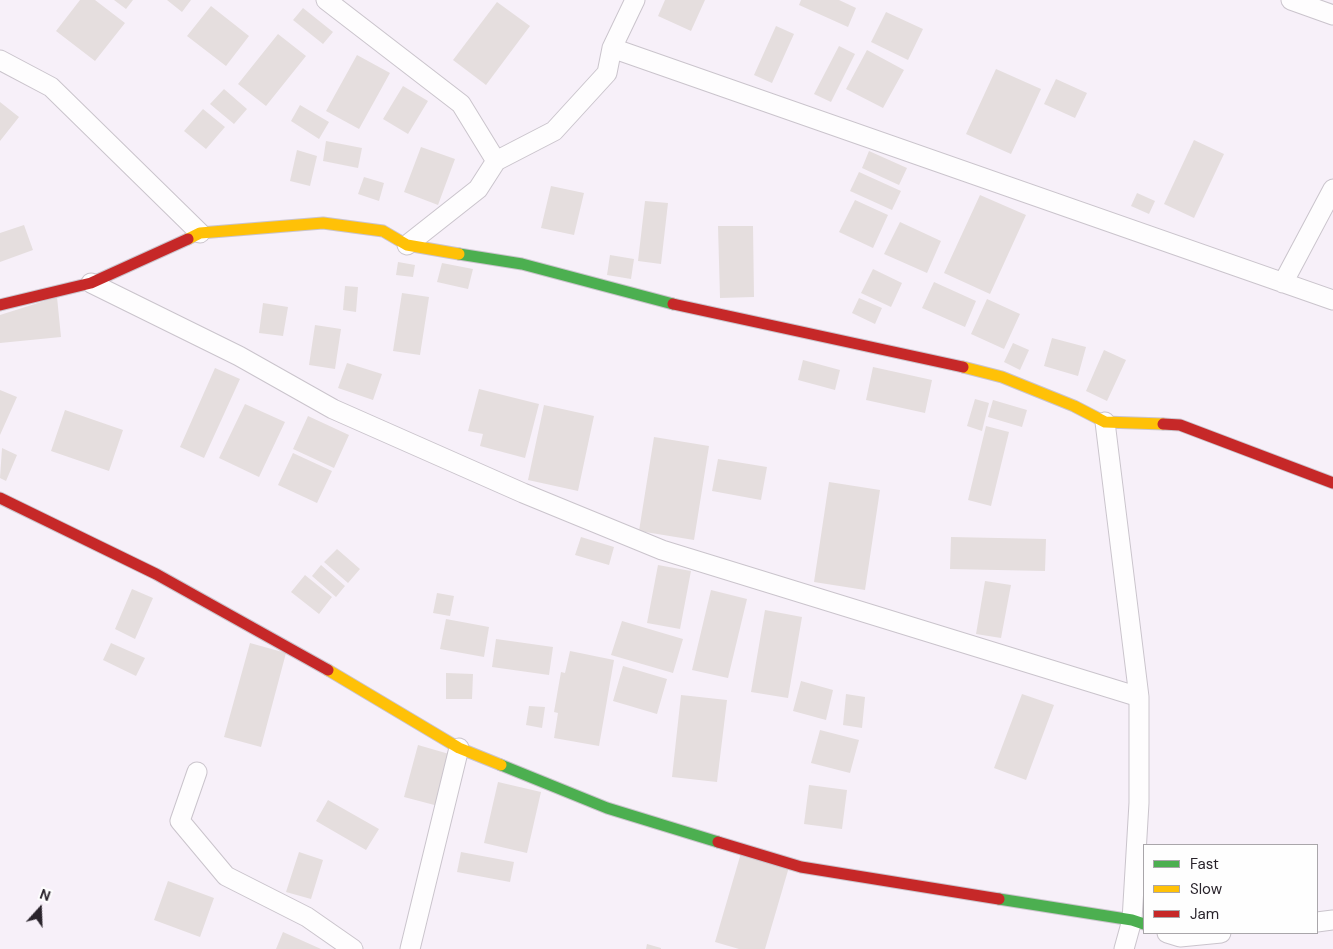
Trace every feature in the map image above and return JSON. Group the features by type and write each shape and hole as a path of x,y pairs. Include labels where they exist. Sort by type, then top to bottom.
{"street":[{"path":"326,0 461,104 496,161"},
{"path":"407,245 478,189 496,161 554,131 607,73 612,48 635,0"},
{"path":"1291,0 1333,16"},
{"path":"612,48 1333,300"},
{"path":"0,60 51,87 200,233"},
{"path":"1283,284 1333,189"},
{"path":"0,305 91,283 200,233 324,223 383,231 407,245 522,264 644,297 819,337 930,358 1002,377 1074,406 1105,422 1180,425 1333,483"},
{"path":"91,283 239,356 333,409 662,550 1138,697"},
{"path":"1105,422 1138,697 1138,922 1124,949"},
{"path":"0,498 165,579 279,641 459,748 607,808 801,867 1138,922"},
{"path":"410,949 459,748"},
{"path":"197,772 180,821 226,876 306,917 353,949"},
{"path":"1318,922 1333,920"},
{"path":"1173,940 1214,934"}],"building":[{"path":"80,0 95,0 125,23 95,61 56,31"},
{"path":"114,0 133,0 126,9"},
{"path":"167,0 191,0 182,12"},
{"path":"665,0 705,0 691,31 658,16"},
{"path":"801,0 839,0 856,8 848,27 799,5"},
{"path":"497,2 530,26 486,85 453,60"},
{"path":"211,6 249,36 226,66 187,36"},
{"path":"303,8 333,32 323,44 293,20"},
{"path":"886,12 923,29 908,60 871,42"},
{"path":"776,26 794,34 772,83 754,75"},
{"path":"278,34 306,56 266,106 238,84"},
{"path":"839,46 855,54 831,102 814,94"},
{"path":"867,50 904,70 883,108 846,89"},
{"path":"357,55 390,73 359,129 326,111"},
{"path":"996,69 1041,89 1011,154 966,134"},
{"path":"1056,79 1087,93 1075,118 1044,104"},
{"path":"403,86 428,101 408,134 383,119"},
{"path":"224,89 247,109 234,124 210,104"},
{"path":"0,102 19,117 0,141"},
{"path":"300,105 329,122 319,139 291,121"},
{"path":"203,109 225,127 206,149 184,131"},
{"path":"1194,140 1224,154 1194,218 1164,204"},
{"path":"326,141 362,148 358,168 323,161"},
{"path":"421,147 455,159 438,205 404,192"},
{"path":"297,150 317,156 310,186 290,181"},
{"path":"869,151 907,168 899,185 862,168"},
{"path":"859,172 901,191 892,210 850,191"},
{"path":"364,177 384,183 379,201 358,194"},
{"path":"551,186 584,193 574,235 541,228"},
{"path":"1137,193 1155,201 1149,214 1131,206"},
{"path":"980,195 1026,215 990,294 944,273"},
{"path":"855,200 888,215 873,248 839,232"},
{"path":"645,201 668,203 661,264 638,261"},
{"path":"900,222 941,241 927,273 884,254"},
{"path":"24,225 33,250 0,262 0,233"},
{"path":"718,226 753,226 754,297 720,298"},
{"path":"610,255 634,259 631,279 607,275"},
{"path":"398,262 415,265 413,277 396,275"},
{"path":"442,263 473,269 468,289 437,282"},
{"path":"873,269 902,283 891,307 861,293"},
{"path":"934,282 976,301 965,327 922,308"},
{"path":"345,286 358,287 356,312 343,310"},
{"path":"402,293 429,297 420,355 393,351"},
{"path":"57,297 61,337 0,343 0,315"},
{"path":"859,298 882,308 875,324 852,313"},
{"path":"987,299 1020,314 1004,349 971,334"},
{"path":"263,303 288,307 283,336 259,333"},
{"path":"315,325 341,329 335,369 309,365"},
{"path":"1052,338 1086,347 1078,376 1044,366"},
{"path":"1013,343 1029,350 1020,370 1004,362"},
{"path":"1104,350 1126,360 1107,401 1086,391"},
{"path":"803,360 840,370 835,390 798,380"},
{"path":"347,363 382,374 373,400 338,388"},
{"path":"873,367 932,380 925,413 866,400"},
{"path":"215,368 240,379 204,458 180,447"},
{"path":"479,389 539,404 525,458 480,446 483,434 468,431"},
{"path":"0,390 17,397 0,435"},
{"path":"975,399 989,403 982,431 967,426"},
{"path":"993,400 1027,410 1022,427 988,417"},
{"path":"245,404 285,422 259,477 219,458"},
{"path":"544,405 594,416 578,491 528,480"},
{"path":"65,410 123,430 109,471 51,451"},
{"path":"308,416 349,435 334,468 293,449"},
{"path":"986,426 1009,432 991,506 968,500"},
{"path":"654,437 709,446 694,540 639,531"},
{"path":"2,448 17,455 6,481 0,478"},
{"path":"293,453 332,471 317,503 278,485"},
{"path":"718,459 767,467 761,500 712,491"},
{"path":"829,482 880,490 865,590 814,582"},
{"path":"581,537 614,547 609,565 575,555"},
{"path":"951,537 1046,539 1045,571 950,569"},
{"path":"337,549 360,569 348,583 324,562"},
{"path":"321,565 345,586 336,597 312,576"},
{"path":"658,565 691,571 680,629 647,623"},
{"path":"305,575 332,597 319,614 291,592"},
{"path":"985,581 1011,585 1001,638 976,634"},
{"path":"132,589 153,598 135,639 115,629"},
{"path":"711,590 747,599 728,678 692,670"},
{"path":"437,593 454,596 450,616 433,613"},
{"path":"765,610 802,617 788,698 751,692"},
{"path":"446,619 489,627 484,657 440,649"},
{"path":"622,621 683,639 673,673 611,655"},
{"path":"496,639 553,647 549,675 492,667"},
{"path":"111,643 145,658 136,676 103,660"},
{"path":"250,643 286,653 261,747 224,737"},
{"path":"570,651 614,660 599,746 554,738 558,713 554,712 561,672 565,673"},
{"path":"623,666 667,679 657,714 613,701"},
{"path":"446,673 473,674 472,699 446,699"},
{"path":"801,681 833,690 826,720 793,711"},
{"path":"846,694 865,697 862,728 843,725"},
{"path":"1022,694 1054,705 1026,780 994,768"},
{"path":"681,695 727,700 717,782 672,777"},
{"path":"529,706 545,707 542,728 526,725"},
{"path":"820,730 859,740 850,773 811,763"},
{"path":"418,745 456,756 442,807 404,797"},
{"path":"498,782 541,792 527,853 484,843"},
{"path":"809,785 847,790 842,829 804,824"},
{"path":"328,800 379,829 366,850 316,821"},
{"path":"299,852 323,860 311,899 286,892"},
{"path":"461,852 514,862 510,882 457,872"},
{"path":"741,853 789,867 765,949 739,949 715,942"},
{"path":"168,881 214,898 200,937 154,920"},
{"path":"283,932 321,949 276,949"},
{"path":"647,944 661,948 661,949 646,949"}],"traffic: fast":[{"path":"459,254 522,264 673,304"},
{"path":"501,765 607,808 718,842"},
{"path":"999,899 1132,920 1143,924"}],"traffic: slow":[{"path":"188,239 200,233 323,223 383,231 407,245 459,254"},
{"path":"963,367 1002,377 1074,406 1105,422 1163,424"},
{"path":"328,670 459,748 501,765"}],"traffic: jam":[{"path":"0,305 91,283 188,239"},
{"path":"673,304 963,367"},
{"path":"1163,424 1180,425 1333,483"},
{"path":"0,498 156,574 328,670"},
{"path":"718,842 801,867 999,899"}]}
